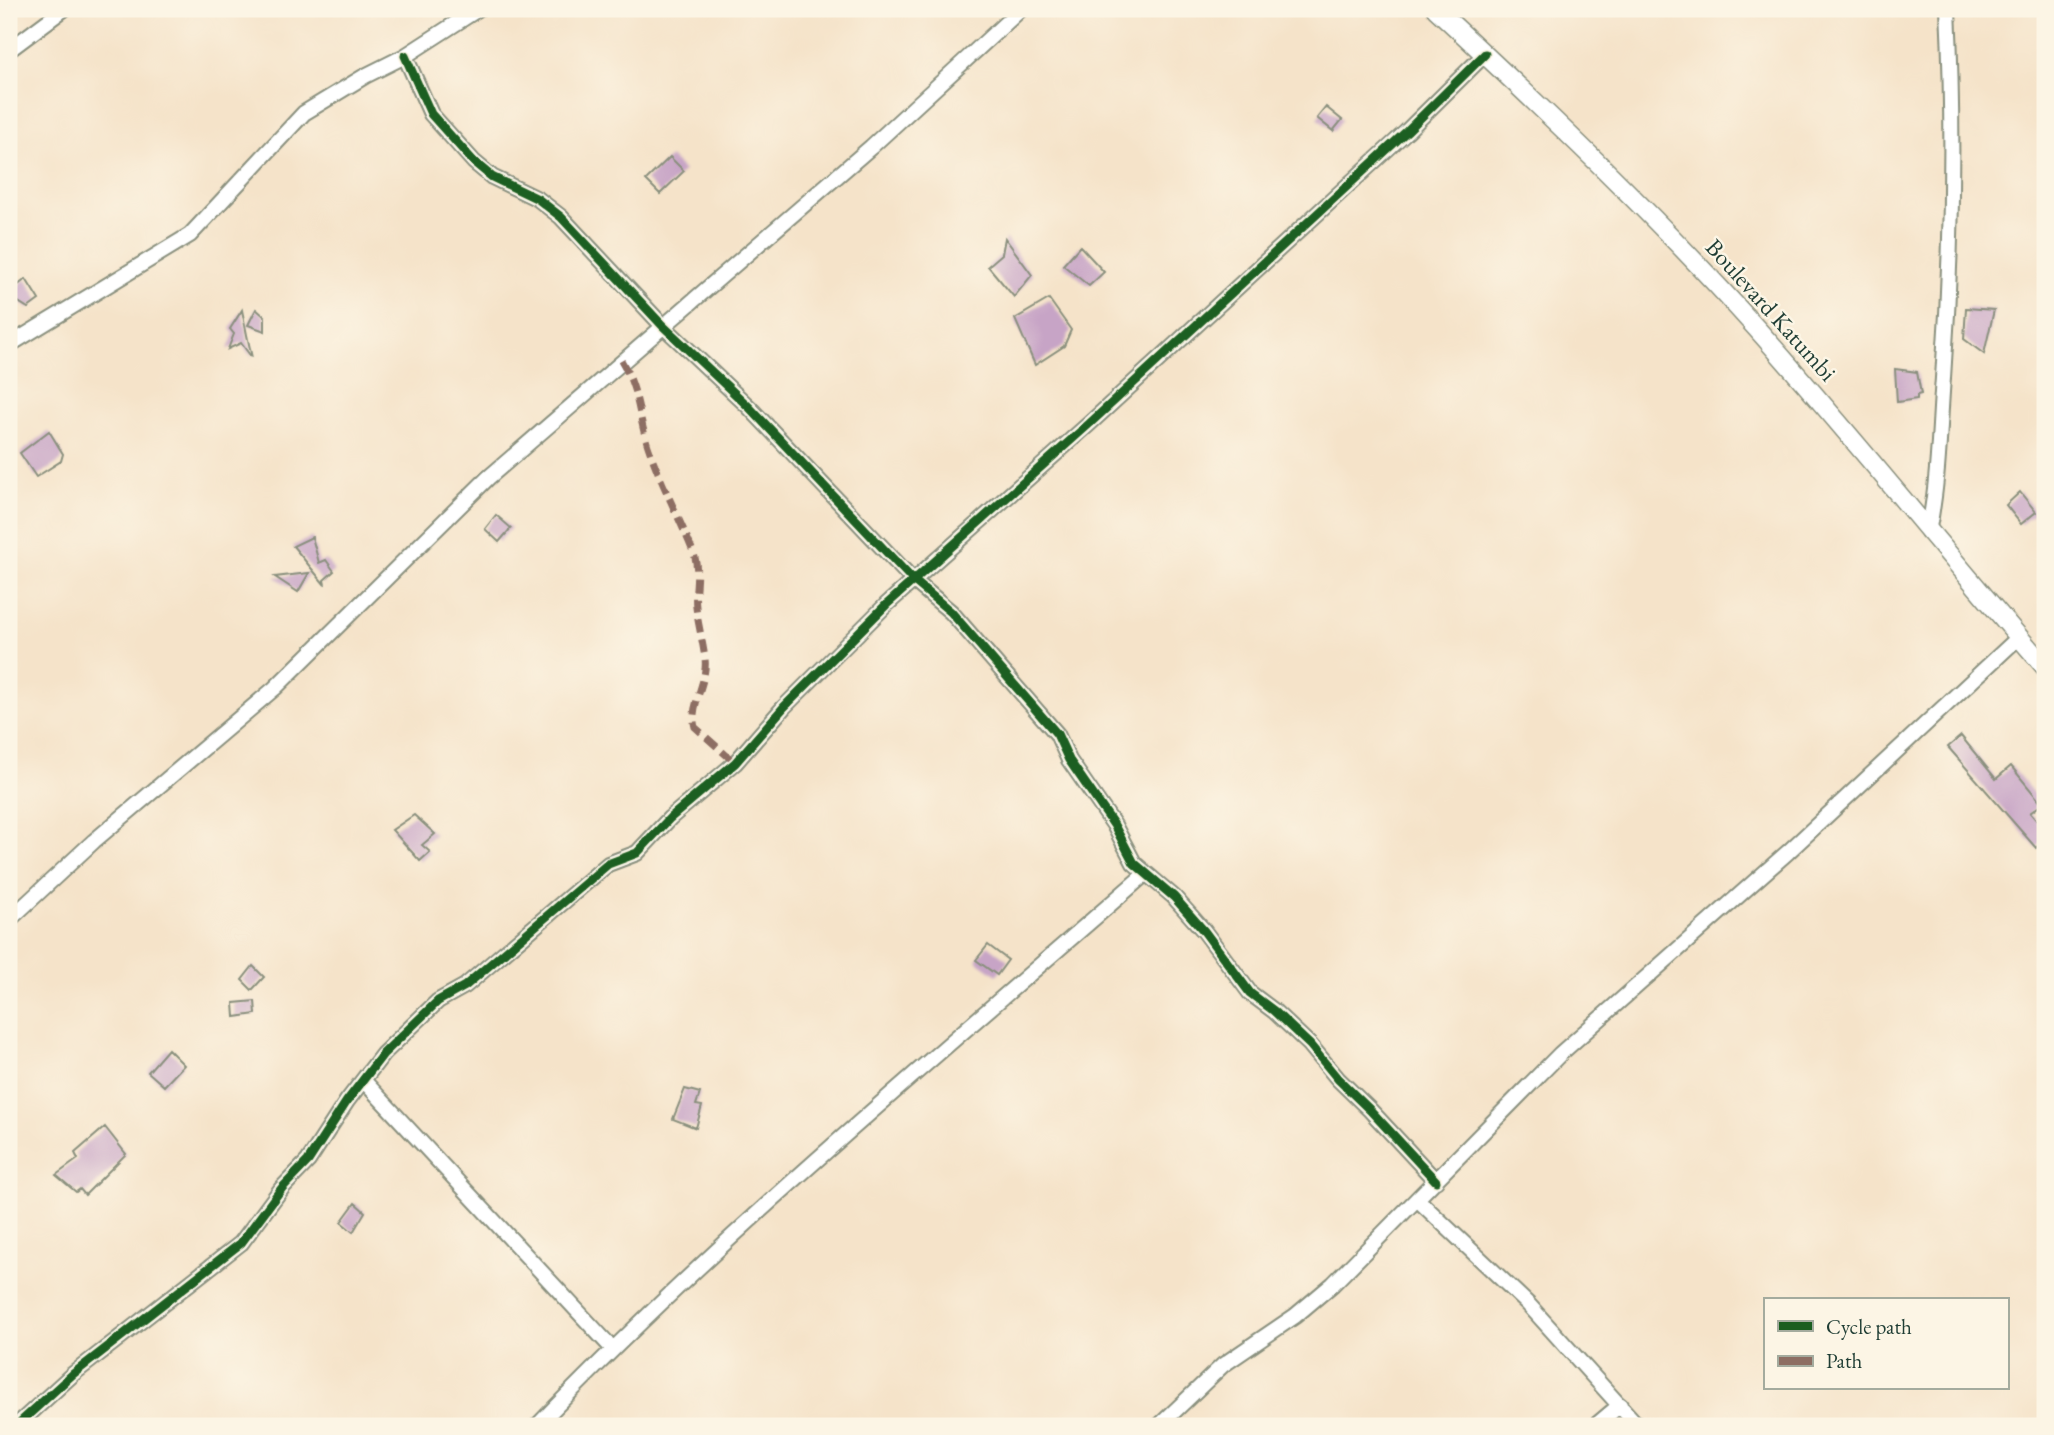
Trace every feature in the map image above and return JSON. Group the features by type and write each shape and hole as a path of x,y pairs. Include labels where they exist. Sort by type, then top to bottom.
{"street":[{"path":"9,50 64,9"},
{"path":"9,345 191,236 304,113 365,76 405,56 478,9"},
{"path":"9,920 94,841 275,688 488,478 871,147 1021,9"},
{"name":"Boulevard Katumbi","path":"1436,9 1669,234 1815,395 1928,532 2045,667"},
{"path":"1928,532 1937,491 1951,268 1953,129 1948,9"},
{"path":"16,1426 73,1374 241,1243 282,1188 308,1161 383,1055 438,1001 465,986 608,864 637,853 670,818 735,763 784,707 913,580 1099,414 1407,131 1485,54"},
{"path":"405,56 431,114 474,162 492,177 538,199 561,217 662,325 749,407 913,580 951,612 1057,734 1069,760 1114,825 1134,863 1174,897 1205,931 1250,993 1274,1011 1310,1045 1338,1079 1436,1181"},
{"path":"1159,1426 1223,1365 1295,1316 1333,1283 1560,1054 1788,852 2019,637"},
{"path":"537,1426 612,1348 794,1180 1145,874"},
{"path":"364,1081 612,1348"},
{"path":"1418,1200 1528,1304 1638,1426"},
{"path":"1595,1426 1620,1405"}],"building":[{"path":"1326,107 1342,120 1333,131 1317,118"},
{"path":"670,157 684,171 660,194 646,180"},
{"path":"1005,238 1032,275 1014,297 988,266 1002,254"},
{"path":"1080,246 1104,272 1089,286 1063,265"},
{"path":"26,279 39,300 28,308 17,301 13,289"},
{"path":"1049,299 1071,330 1064,346 1035,365 1015,319"},
{"path":"1966,308 1994,310 1984,354 1964,339"},
{"path":"256,309 265,317 265,331 248,325"},
{"path":"242,310 252,358 241,343 228,349 234,334 230,329"},
{"path":"1895,369 1917,372 1921,394 1917,395 1917,399 1897,402"},
{"path":"49,431 63,454 61,461 36,477 20,453"},
{"path":"2020,492 2036,512 2021,524 2006,505"},
{"path":"496,515 511,528 499,542 485,529"},
{"path":"312,537 319,563 326,560 334,571 324,580 325,585 293,546"},
{"path":"309,573 298,592 275,577"},
{"path":"1961,736 1996,779 2011,766 2042,804 2030,813 2045,830 2045,839 2036,848 1948,747"},
{"path":"414,815 435,834 422,845 430,852 420,861 392,830"},
{"path":"988,945 1008,960 997,975 976,960"},
{"path":"253,966 264,977 252,990 242,980"},
{"path":"255,1001 256,1014 235,1017 234,1003"},
{"path":"168,1049 184,1065 164,1086 148,1072"},
{"path":"685,1089 700,1093 696,1105 702,1106 696,1128 673,1119"},
{"path":"105,1127 126,1154 85,1195 80,1189 76,1192 56,1175 78,1159 75,1153"},
{"path":"355,1203 365,1212 353,1232 341,1222"}],"marked path":[{"path":"621,360 635,392 653,460 696,560 696,607 705,668 694,711 695,727 735,763"}],"cycle path":[{"path":"16,1426 73,1374 241,1243 282,1188 308,1161 347,1101 383,1054 438,1001 465,986 608,864 637,853 670,818 735,763 784,707 886,605 1089,424 1407,131 1485,54"},
{"path":"405,56 431,114 474,162 492,177 538,199 561,217 662,325 749,407 913,580 951,612 1057,734 1069,760 1114,825 1134,863 1174,897 1204,931 1250,993 1274,1011 1310,1045 1338,1079 1436,1181"}]}
